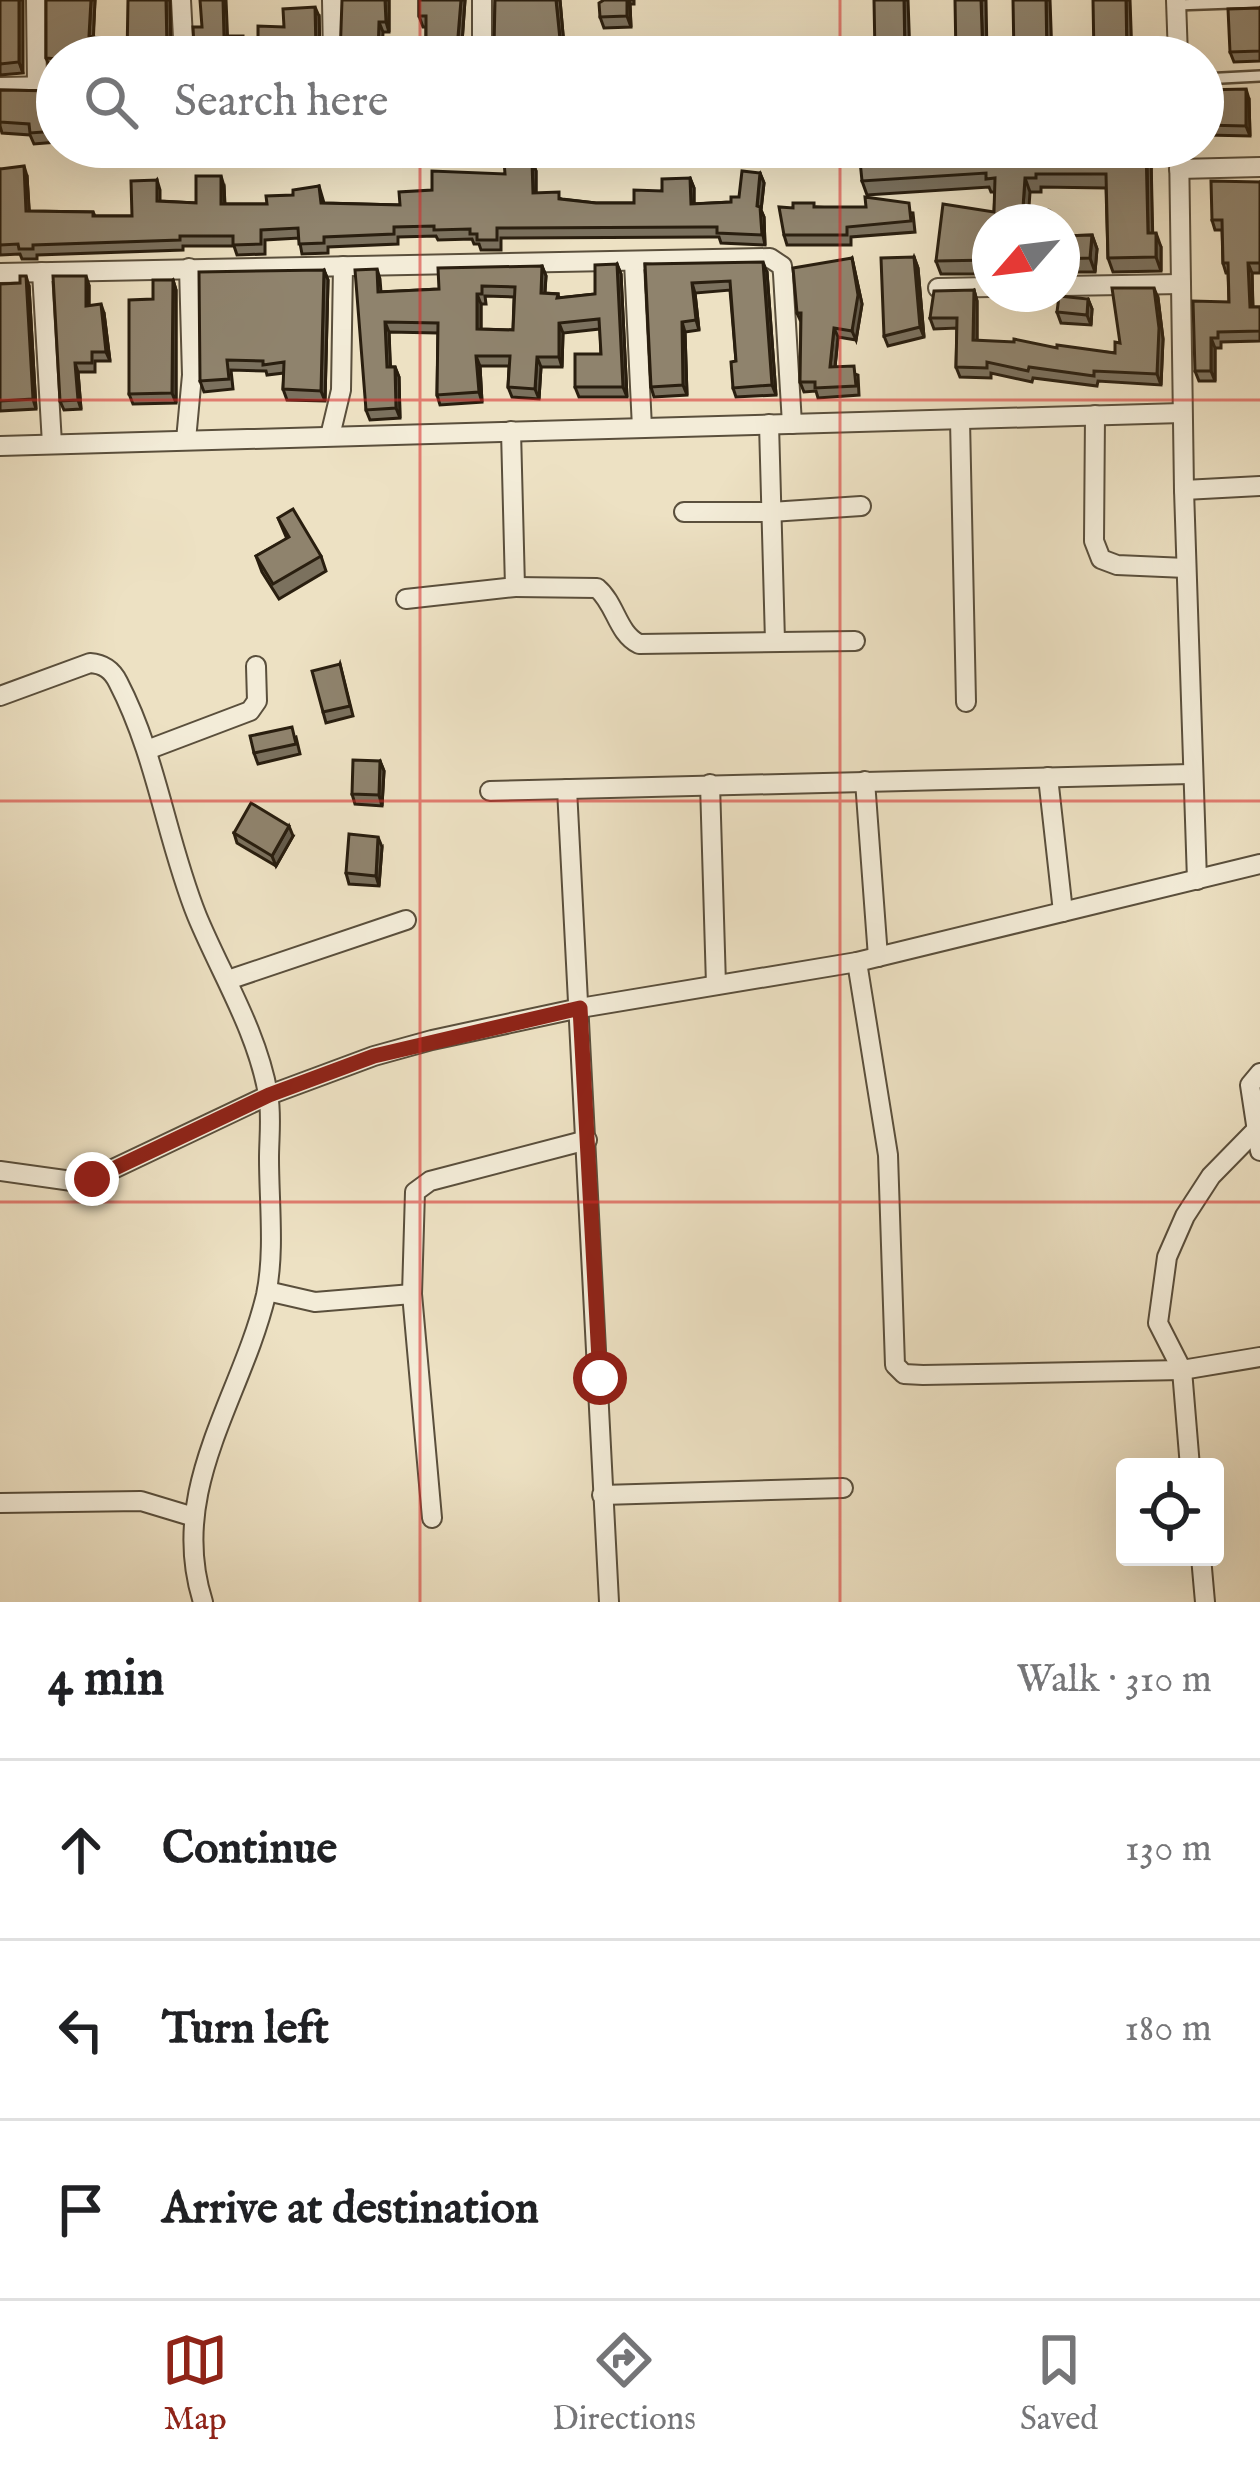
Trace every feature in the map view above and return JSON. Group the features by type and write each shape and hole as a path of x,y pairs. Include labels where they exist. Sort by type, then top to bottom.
{"street":[{"path":"36,0 41,36"},
{"path":"181,0 183,36"},
{"path":"332,0 333,36"},
{"path":"482,0 482,36"},
{"path":"1176,3 1177,36"},
{"path":"0,87 36,86"},
{"path":"1224,168 1260,167"},
{"path":"1197,880 1179,169 1220,168"},
{"path":"0,273 777,260 783,274 792,424"},
{"path":"634,262 642,428"},
{"path":"331,436 341,390 343,266"},
{"path":"186,440 192,375 189,268"},
{"path":"42,272 52,444"},
{"path":"1080,286 1181,284"},
{"path":"938,288 972,287"},
{"path":"0,446 1182,412"},
{"path":"1095,415 1094,541 1101,559 1117,565 1186,568"},
{"path":"960,420 966,702"},
{"path":"769,424 775,641"},
{"path":"511,431 514,587"},
{"path":"1184,490 1260,486"},
{"path":"684,512 861,506"},
{"path":"406,598 514,587 597,588 625,634 639,644 855,641"},
{"path":"0,697 80,665 100,664 116,678 147,750 184,879 229,980 269,1095 267,1291 244,1364 211,1439 194,1517 193,1545 203,1602"},
{"path":"147,750 250,711 257,701 256,666"},
{"path":"490,790 1191,774"},
{"path":"1048,777 1063,912"},
{"path":"865,781 878,957"},
{"path":"710,784 716,985"},
{"path":"567,789 609,1602"},
{"path":"0,1171 79,1182 92,1179 269,1095 393,1050 580,1008 856,962 1260,864"},
{"path":"229,980 406,920"},
{"path":"856,962 888,1155 895,1365 904,1374 1182,1370 1260,1357"},
{"path":"1260,1073 1250,1085 1260,1151"},
{"path":"1189,1458 1182,1370 1159,1323 1167,1257 1185,1216 1211,1176 1257,1129"},
{"path":"432,1517 412,1294 412,1205 421,1186 587,1140"},
{"path":"267,1291 315,1302 412,1294"},
{"path":"602,1495 843,1488"},
{"path":"2,1505 141,1501 194,1517"},
{"path":"1202,1566 1205,1602"}],"lane":[{"path":"1176,3 1260,2"},
{"path":"1224,78 1260,76"}],"building":[{"path":"0,0 19,0 19,62 0,64"},
{"path":"46,0 91,0 89,36 46,36"},
{"path":"128,0 166,0 167,36 127,36"},
{"path":"200,0 223,0 224,36 193,36 193,27 202,27"},
{"path":"342,0 385,0 386,22 379,22 379,36 341,36"},
{"path":"419,0 461,0 458,36 426,36 426,16 419,16"},
{"path":"495,0 556,0 560,36 494,36"},
{"path":"627,0 627,16 600,17 599,3"},
{"path":"874,0 904,0 905,36 875,36"},
{"path":"955,0 981,0 982,36 956,36"},
{"path":"1013,0 1046,0 1047,36 1014,36"},
{"path":"1093,0 1126,0 1127,36 1094,36"},
{"path":"315,7 316,36 258,36 258,26 284,27 283,9"},
{"path":"1260,8 1260,51 1230,52 1228,9"},
{"path":"1246,89 1246,126 1224,125 1224,90"},
{"path":"0,90 36,91 36,133 30,133 29,124 0,122"},
{"path":"24,166 26,211 93,212 93,216 132,216 131,181 157,180 157,201 196,203 196,176 221,176 221,204 267,204 266,196 293,195 293,190 319,186 321,203 400,205 399,192 432,190 432,171 505,174 505,168 532,168 533,193 559,192 559,199 596,203 634,203 634,190 662,191 662,179 690,178 691,204 731,202 731,197 739,197 742,171 760,173 757,206 762,235 717,233 717,227 497,228 497,240 477,240 470,229 434,230 434,226 394,227 394,234 324,237 324,243 299,244 298,228 261,230 261,244 233,245 233,236 180,236 180,240 33,245 33,249 0,245 0,169"},
{"path":"861,168 1146,168 1148,233 1156,233 1156,257 1108,258 1106,174 1036,174 1036,178 1025,178 1023,204 994,204 995,178 986,179 986,173 862,181"},
{"path":"1211,181 1260,182 1260,263 1248,263 1250,307 1260,307 1260,331 1218,332 1218,338 1211,338 1211,371 1195,371 1193,301 1229,302 1222,220 1212,220"},
{"path":"865,197 909,203 911,221 847,227 847,235 784,235 779,207 814,203 814,207 866,207"},
{"path":"943,204 972,209 972,260 936,261"},
{"path":"1080,235 1092,235 1090,258 1080,258"},
{"path":"914,257 920,327 884,336 881,258"},
{"path":"852,258 858,295 852,331 834,328 830,367 854,366 856,386 815,388 815,382 800,382 801,313 797,313 793,268"},
{"path":"763,262 772,385 733,388 731,362 736,361 730,281 692,283 696,320 682,322 683,385 651,387 645,264"},
{"path":"617,264 623,387 575,387 575,354 601,354 599,319 559,323 559,357 537,357 535,389 508,387 510,356 476,356 479,392 437,395 438,323 385,322 387,367 395,367 396,408 366,410 355,270 377,269 378,292 439,289 438,268 542,266 541,293 558,294 557,298 595,294 595,265","holes":["482,286 515,287 513,330 477,329 477,294 482,294"]},
{"path":"324,270 321,391 283,389 284,362 263,365 263,361 227,360 229,379 200,381 199,272"},
{"path":"20,276 26,276 33,399 0,401 0,284 20,283"},
{"path":"53,276 86,276 86,306 101,304 106,352 92,352 92,363 75,363 78,400 60,401"},
{"path":"153,280 173,280 172,393 129,394 129,300 153,299"},
{"path":"1112,288 1154,288 1159,328 1157,374 1094,371 1094,376 1029,367 1028,371 987,362 987,368 956,367 957,318 930,318 934,291 972,290 973,340 1014,339 1115,353 1115,342 1120,343"},
{"path":"1080,298 1088,299 1087,315 1057,312 1080,312"},
{"path":"293,509 321,556 273,584 256,556 289,537 278,518"},
{"path":"340,664 350,706 323,712 312,671"},
{"path":"292,727 296,744 254,753 250,736"},
{"path":"353,760 380,761 379,795 352,794"},
{"path":"251,803 289,826 272,856 234,833"},
{"path":"349,834 378,837 376,876 346,873"}],"route":[{"path":"92,1179 269,1095 374,1056 580,1008 600,1378"}]}
